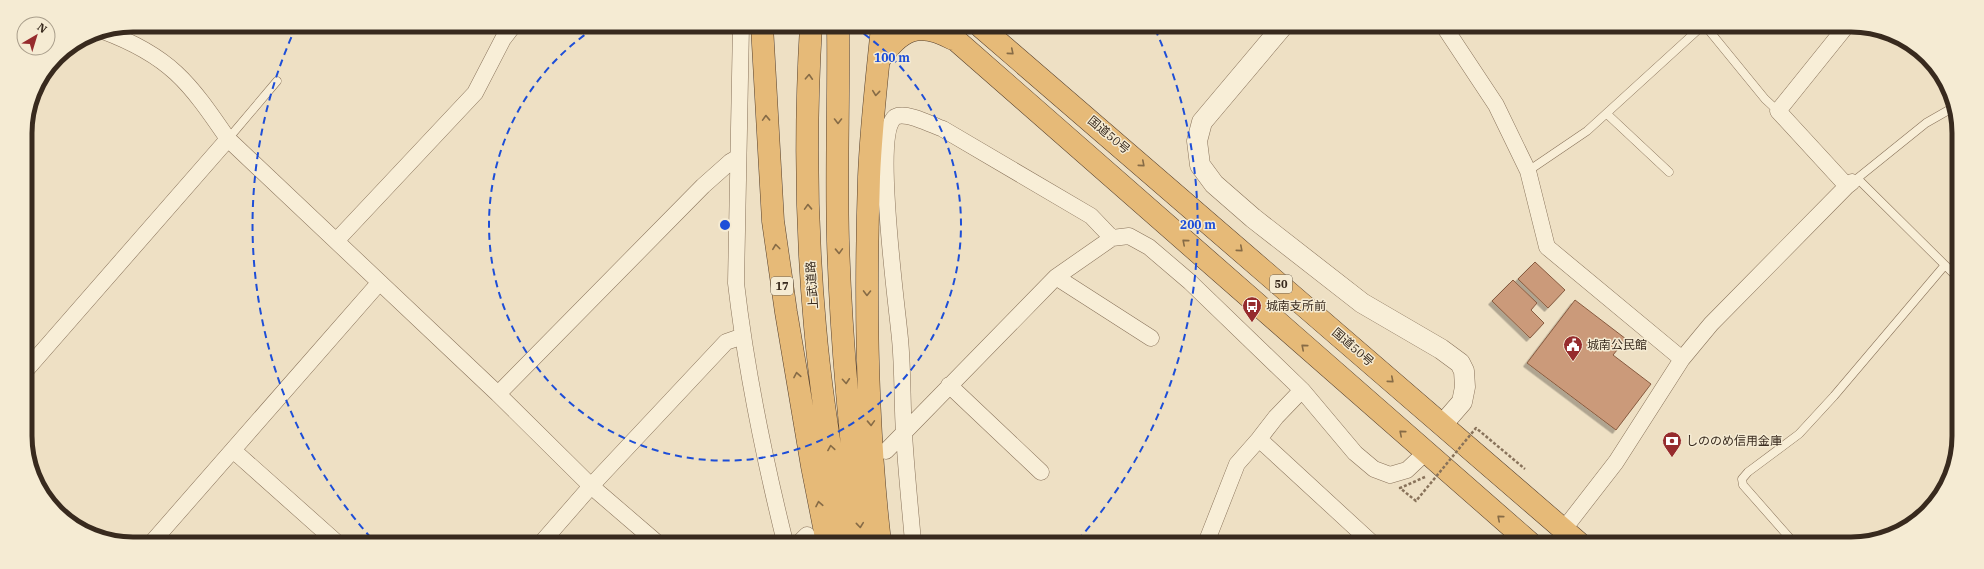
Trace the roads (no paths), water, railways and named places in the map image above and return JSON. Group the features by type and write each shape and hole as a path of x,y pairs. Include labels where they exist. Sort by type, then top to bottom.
{"highway":[{"name":"17","path":"762,32 768,155 777,251 812,466 811,537"},
{"name":"17","path":"764,58 770,32"},
{"name":"上武道路","path":"812,32 806,146 811,276 823,394 844,537"},
{"path":"838,32 837,183 840,296 847,402 861,537"},
{"path":"879,537 874,492 867,300 869,176 882,32"},
{"path":"879,60 893,41 907,32"},
{"path":"938,32 960,42"},
{"name":"50","path":"947,32 1425,453 1523,537"},
{"name":"国道50号","path":"988,32 1572,536"}],"street":[{"path":"336,241 475,93 503,39 508,32"},
{"path":"741,32 737,158 739,198 736,283 743,336 769,476 784,537"},
{"path":"1278,32 1202,122 1197,141 1200,166 1214,184 1253,218 1362,303 1441,349 1460,363 1464,371 1466,387 1462,402 1442,425"},
{"path":"1447,32 1496,105 1528,171 1547,247 1682,358"},
{"path":"1572,536 1616,462 1682,358 1711,324 1853,183 1778,111 1842,32"},
{"path":"111,34 138,45 174,70 197,95 228,139 498,394 591,486 651,537"},
{"path":"913,537 904,433 900,340 890,254 887,201 888,128 892,119 898,115 902,115 918,119 943,129 1091,216 1112,238"},
{"path":"32,363 228,139"},
{"path":"498,394 703,186 730,162 737,158"},
{"path":"886,451 1056,277 1112,238 1128,236 1149,247 1190,282 1302,390 1355,453 1374,469 1390,475 1407,470 1425,453"},
{"path":"1056,277 1151,338"},
{"path":"157,537 234,451 379,283"},
{"path":"546,537 591,486 726,342 743,336"},
{"path":"949,385 1041,472"},
{"path":"1208,537 1237,464 1276,417 1302,390"},
{"path":"1259,439 1365,537"},
{"path":"234,451 331,537"}],"lane":[{"path":"1528,171 1587,131 1696,32"},
{"path":"1710,32 1765,99 1778,111"},
{"path":"228,139 277,81"},
{"path":"1949,109 1926,123 1853,183 1952,272"},
{"path":"1607,114 1669,172"},
{"path":"1788,537 1743,485 1742,479 1748,472 1799,434 1834,396 1945,266"}],"place":[{"name":"城南支所前","path":"1252,323"},
{"name":"城南公民館","path":"1573,362"},
{"name":"しののめ信用金庫","path":"1672,458"}]}
